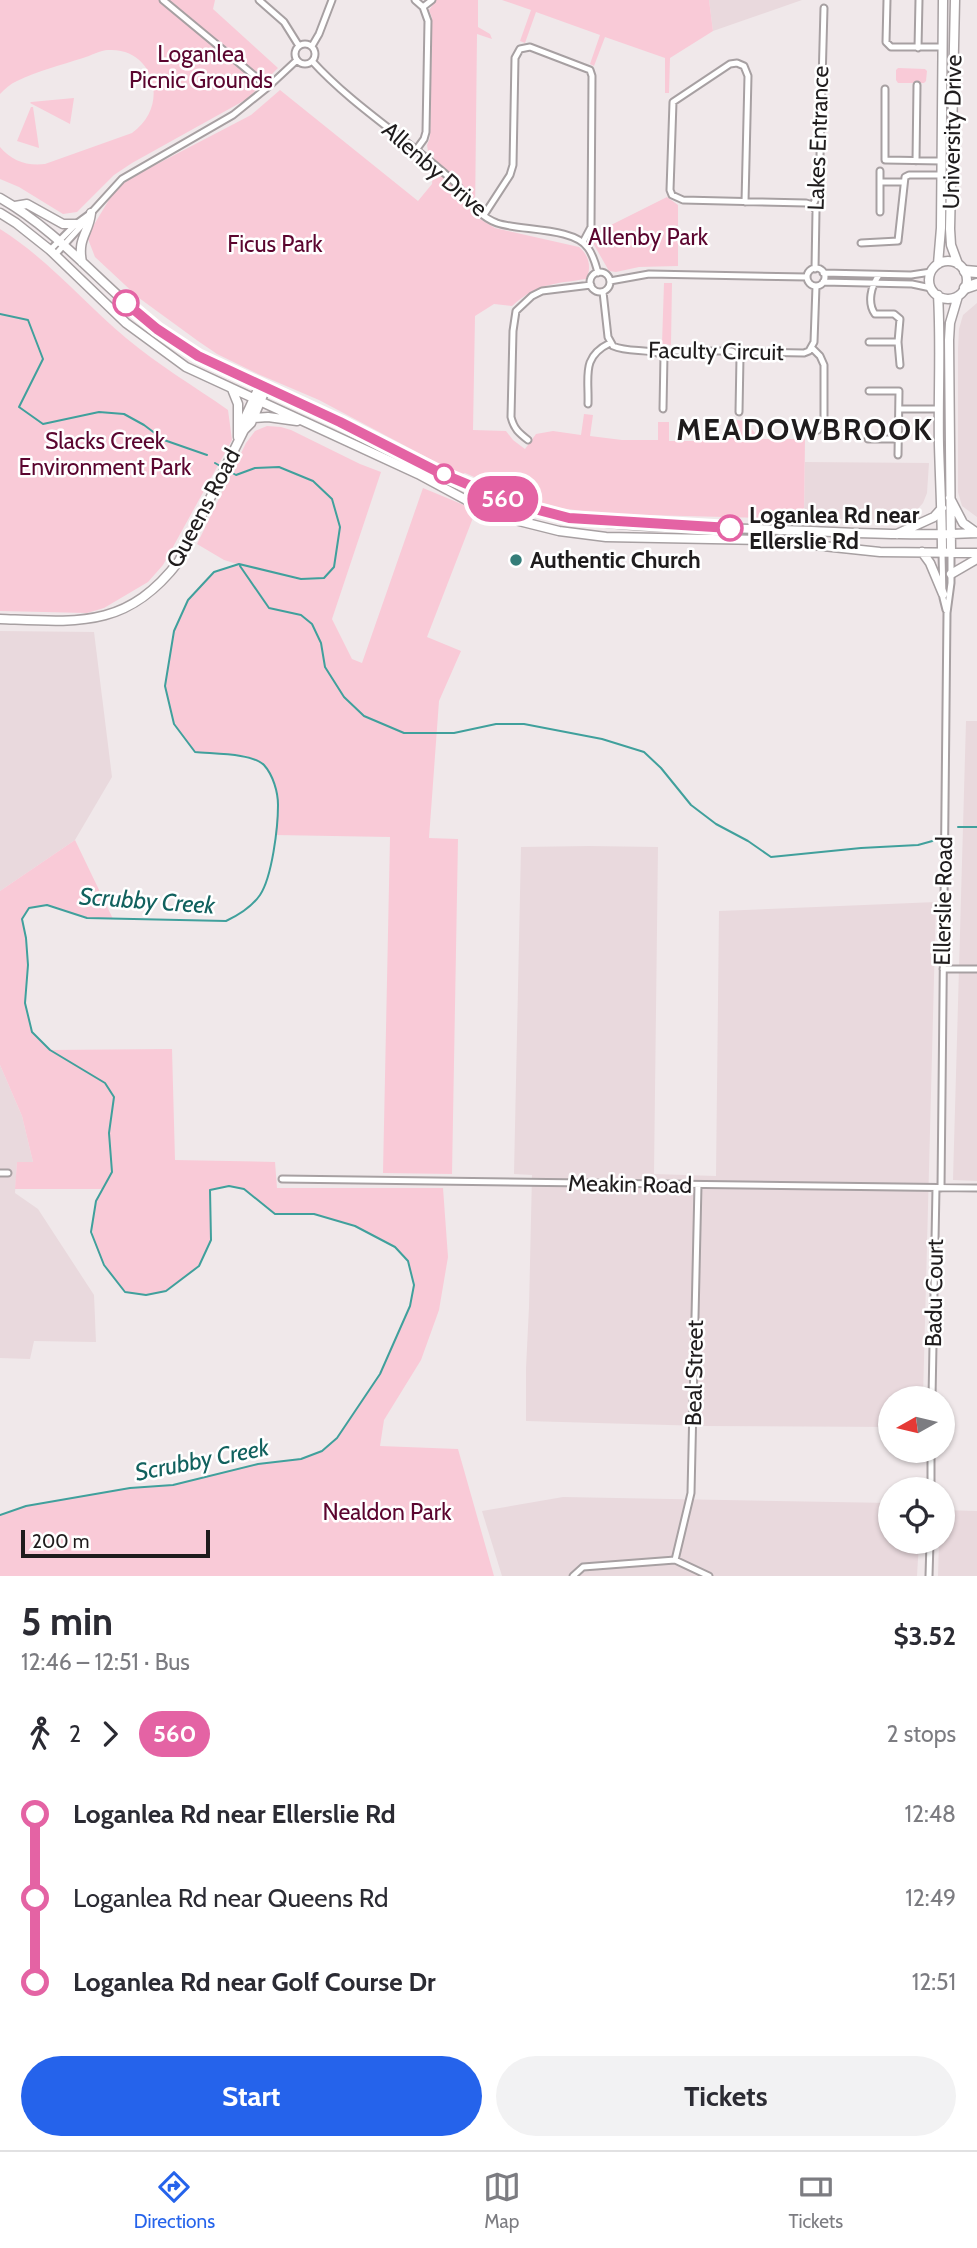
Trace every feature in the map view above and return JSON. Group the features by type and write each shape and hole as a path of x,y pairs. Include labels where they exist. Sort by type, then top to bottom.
{"highway":[{"path":"961,267 977,272"},
{"path":"962,292 977,284"}],"main road":[{"name":"University Drive","path":"938,264 944,0"},
{"name":"University Drive","path":"955,0 950,229 951,245 961,267"},
{"path":"0,198 38,223 137,313 179,345 218,367 462,483 525,508 569,518 648,524 894,536 977,533"},
{"path":"15,206 27,204 63,224 76,224"},
{"path":"0,214 52,253 126,323 187,367 418,474 486,509 516,520 558,531 606,537 775,541 880,552 977,553"},
{"path":"82,262 79,247 90,220 89,215"},
{"path":"946,535 942,508 939,409 940,323 930,283 931,272 938,264 948,261 961,267 967,277 952,316 949,340 950,498 946,553"},
{"path":"934,292 948,299 962,292"},
{"name":"Queens Road","path":"244,430 244,419 263,387"},
{"path":"232,389 238,404 238,441"},
{"name":"Queens Road","path":"0,619 97,619 135,604 167,576 188,543 238,441 253,418 257,400"},
{"path":"253,418 268,417 307,423"},
{"path":"950,498 963,523 977,533"},
{"path":"894,536 934,517 942,508"},
{"path":"922,552 930,563 943,594"},
{"path":"951,573 977,559"}],"street":[{"path":"163,0 268,87"},
{"path":"260,0 284,22 299,46"},
{"path":"312,46 332,0"},
{"path":"415,0 423,7 428,21 426,132 416,150"},
{"path":"423,7 432,0"},
{"path":"887,0 886,42 891,47 943,47"},
{"path":"918,48 919,0"},
{"name":"Lakes Entrance","path":"815,269 816,211 813,205 819,192 824,8"},
{"path":"299,46 312,46 315,52 312,61 305,64 297,60 295,54 299,46"},
{"path":"484,215 510,175 513,165 515,58 520,49 530,47 590,71 591,227 583,242 589,248 598,273"},
{"path":"61,243 82,225 122,179 233,115 297,60"},
{"name":"Allenby Drive","path":"312,61 332,82 454,181 471,206 484,215 497,223 565,235 583,242"},
{"path":"745,202 748,76 744,66 737,63 730,64 673,102 672,195 683,200 813,205"},
{"path":"916,161 917,85"},
{"path":"885,89 885,160 942,161"},
{"path":"880,171 880,212"},
{"path":"861,243 898,241 905,177 942,175"},
{"path":"880,183 903,182"},
{"path":"52,253 76,224 89,215"},
{"path":"931,272 879,275 823,273 815,269 810,271 807,277 809,283 816,286 823,282 912,284 934,292"},
{"path":"598,273 605,274 610,281 608,289 603,292 595,290 591,285 592,279 598,273"},
{"path":"823,273 823,282"},
{"path":"610,281 649,274 807,277"},
{"path":"879,275 873,283 872,312 898,316 900,319 900,365"},
{"path":"528,440 518,433 511,417 516,310 542,291 591,285"},
{"name":"Faculty Circuit","path":"610,343 619,349 655,351 664,355 674,351 733,351 740,357 749,352 804,353 812,348 814,342 816,286"},
{"path":"588,404 589,362 597,349 610,343 603,292"},
{"path":"869,342 898,342"},
{"path":"812,348 824,365 824,421 818,430"},
{"path":"663,409 664,355"},
{"path":"740,357 740,412"},
{"path":"869,391 899,391 898,455"},
{"path":"899,409 939,409"},
{"path":"869,439 899,439"},
{"name":"Ellerslie Road","path":"938,1188 947,613 951,573 946,553"},
{"name":"Ellerslie Road","path":"946,553 943,594 947,613"},
{"path":"943,969 977,969"},
{"path":"0,1173 8,1174"},
{"name":"Meakin Road","path":"282,1179 977,1188"},
{"name":"Beal Street","path":"675,1560 691,1493 698,1185"},
{"name":"Badu Court","path":"932,1386 938,1188"},
{"path":"929,1576 930,1554"},
{"path":"573,1576 583,1567 675,1560 709,1576"}],"shaded area":[{"path":"709,0 802,0 713,31"},
{"path":"977,303 977,517 962,506 958,492 958,349 963,315"},
{"path":"805,462 929,463 927,493 923,503 905,518 804,519"},
{"path":"0,631 94,632 112,777 75,840 0,891"},
{"path":"966,721 977,721 977,1181 953,1180"},
{"path":"521,847 658,847 654,1174 716,1176 719,911 936,902 923,1386 878,1386 878,1427 526,1421 532,1175 514,1174"},
{"path":"0,1065 22,1116 33,1162 17,1162 15,1193 38,1209 94,1295 96,1342 34,1341 30,1359 0,1358"},
{"path":"563,1497 878,1503 878,1554 918,1554 917,1576 502,1576 482,1511"},
{"path":"955,1510 977,1511 977,1576 938,1576 939,1554 955,1554"}],"green space":[{"name":"Loganlea Picnic Grounds","path":"0,0 215,0 213,9 278,68 247,99 132,163 114,175 77,212 63,214 19,187 0,179 0,147 20,162 45,164 132,133 144,122 151,108 154,94 152,80 137,58 124,52 108,50 33,74 12,84 0,94"},
{"name":"Ficus Park","path":"433,0 478,0 478,27 490,34 492,39 477,34 475,216 495,228 579,247 589,266 586,279 546,286 521,298 512,306 494,304 475,316 473,430 506,431 525,449 536,434 553,431 581,435 584,414 593,415 590,436 622,440 658,440 658,422 669,422 669,441 721,441 722,437 735,428 735,420 751,421 751,428 760,439 805,439 804,519 605,514 560,508 518,496 465,473 460,475 319,400 217,354 139,298 95,257 88,239 89,233 116,188 251,115 280,90 418,201 432,184 434,156 428,151 427,145 430,138 432,18 429,10"},
{"path":"502,0 709,0 713,31 670,58 669,93 665,93 665,58 605,37 594,66 590,64 600,35 536,12 525,43 520,41 531,10"},
{"path":"898,68 925,69 926,81 898,83"},
{"path":"74,98 70,124 30,103 31,102"},
{"path":"33,107 39,148 17,141"},
{"name":"Allenby Park","path":"667,197 678,205 678,266 609,271 591,239 593,234"},
{"name":"Slacks Creek Environment Park","path":"0,229 34,254 138,348 228,410 232,440 163,565 148,582 104,608 87,613 0,611"},
{"path":"664,283 672,283 671,345 662,344"},
{"path":"267,426 291,430 381,472 332,619 352,659 362,663 423,488 476,510 427,637 461,651 439,701 429,838 458,839 452,1174 383,1173 390,837 275,835 278,804 276,786 263,764 247,756 195,752 174,724 165,686 174,631 188,600 203,582 214,572 237,564 224,560 197,544 246,443 255,431"},
{"name":"Nealdon Park","path":"75,840 113,919 87,918 47,905 29,908 22,919 28,965 25,1003 32,1032 50,1050 172,1049 175,1160 275,1162 277,1188 443,1188 448,1257 439,1310 421,1360 384,1420 380,1446 458,1449 494,1576 0,1576 0,1515 26,1506 130,1488 173,1485 258,1464 301,1459 322,1451 337,1438 380,1374 410,1306 414,1285 408,1261 394,1247 355,1226 314,1214 275,1214 244,1189 229,1186 210,1190 211,1240 199,1266 166,1291 146,1295 125,1292 100,1256 95,1244 93,1219 102,1189 15,1189 17,1162 33,1162 22,1116 0,1065 0,891"}],"waterway":[{"name":"Scrubby Creek","path":"0,314 28,320 43,359 19,407 43,424 99,412 124,414 164,440 207,455"},
{"name":"Scrubby Creek","path":"215,463 222,467"},
{"name":"Scrubby Creek","path":"0,1515 26,1506 130,1488 173,1485 258,1464 301,1459 322,1451 337,1438 380,1374 410,1306 414,1285 408,1261 395,1247 355,1226 314,1214 275,1214 244,1189 229,1186 210,1190 211,1240 199,1266 166,1291 146,1295 125,1292 104,1265 91,1232 96,1201 112,1172 109,1133 114,1097 105,1083 50,1050 32,1032 25,1003 28,965 22,919 29,908 47,905 87,918 226,921 249,907 264,887 274,852 277,826 278,800 274,784 264,765 251,758 195,752 174,724 165,686 174,631 188,600 214,572 239,564 301,579 324,578 334,567 340,527 332,499 313,481 279,467 255,468 236,475 227,470"},
{"path":"240,566 269,608 301,615 312,624 321,643 325,667 344,697 364,716 404,733 454,733 496,724 524,724 602,739 644,752 661,768 691,805 716,824 771,857 918,845 936,840"},
{"path":"958,827 977,827"}],"bus line":[{"name":"560","path":"126,303 179,345 218,367 340,422 438,472 525,508 569,518 730,528"}],"place":[{"name":"Loganlea Rd near Ellerslie Rd","path":"730,528"},
{"name":"Authentic Church","path":"516,560"}],"district":[{"name":"MEADOWBROOK","path":"805,430"}]}
